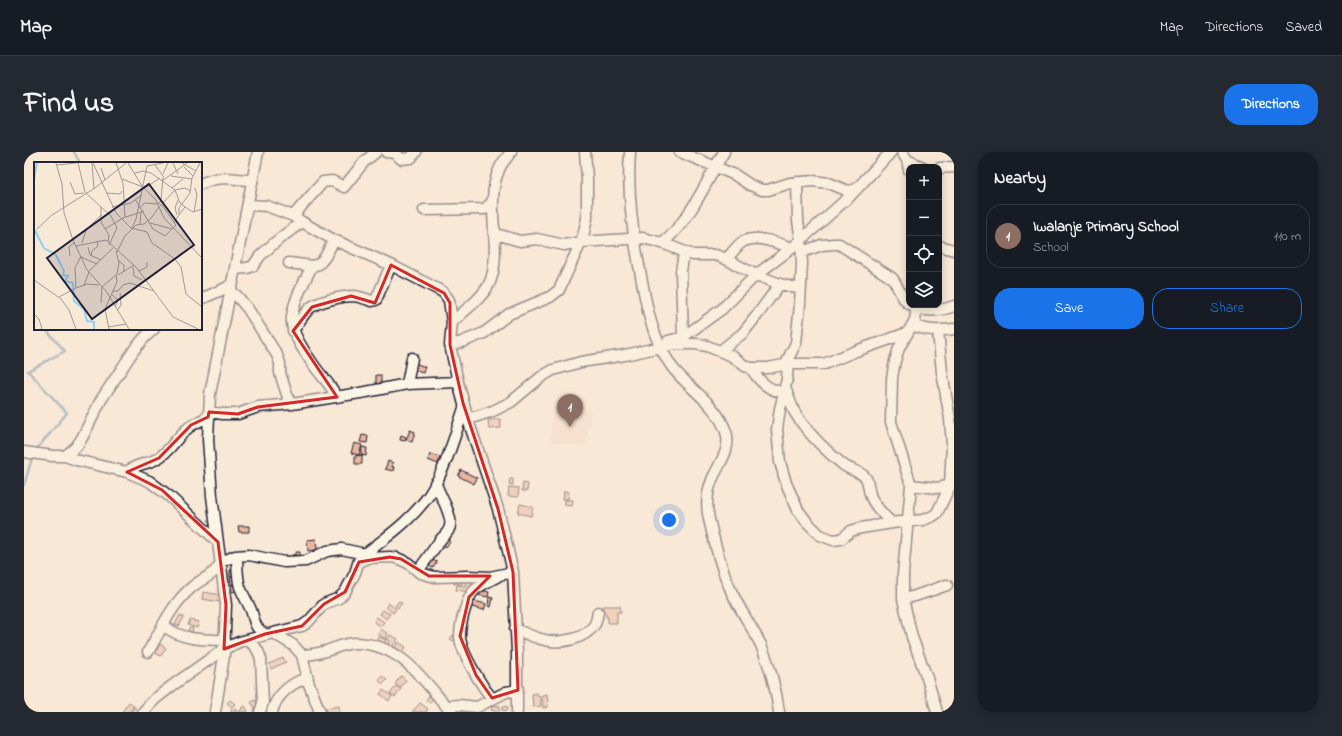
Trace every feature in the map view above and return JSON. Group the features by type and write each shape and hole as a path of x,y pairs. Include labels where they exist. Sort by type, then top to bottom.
{"street":[{"path":"215,712 224,644 226,605 212,496 208,439 208,414 215,366 258,152"},
{"path":"293,216 322,182 332,181 344,187 364,162 376,152"},
{"path":"386,152 395,154 401,160 411,158 416,152"},
{"path":"452,322 474,303 489,283 494,263 494,185 498,170 510,152"},
{"path":"450,345 484,333 509,314 557,293 581,242 587,218 585,152"},
{"path":"630,152 633,238 649,319 659,346 673,367 716,413 726,431 728,441 726,450 711,481 707,499 709,518 729,587 761,645 767,660 779,712"},
{"path":"680,152 762,190 768,190 798,182 821,181 848,191 857,189"},
{"path":"662,243 669,238 697,201 724,152"},
{"path":"659,346 683,337 722,309 756,275 792,248 857,189 890,152"},
{"path":"942,168 954,167"},
{"path":"202,183 208,180 220,178 252,179"},
{"path":"798,182 798,221 802,252 801,289 796,343 788,359 786,388 778,417 778,437 780,462 792,497 798,510 807,522 820,534 835,540 841,539 850,532 861,528 923,520 937,513 952,486 950,392 942,372 938,331"},
{"path":"424,210 485,209 493,201"},
{"path":"248,205 267,206 293,216 334,240 391,265 444,293 450,303 452,322 450,345 464,408 498,509 513,572 518,690 517,712"},
{"path":"235,269 252,266 260,256 279,239 302,222"},
{"path":"494,227 496,234 520,241 537,240 564,245 581,242 633,238 648,239 692,255 715,255 724,258 756,275 780,284 801,289"},
{"path":"724,258 728,258 738,246 746,241 758,239 771,241 792,248"},
{"path":"288,263 312,266 317,265 321,262 334,240"},
{"path":"802,252 830,244 842,245 892,278 896,282 903,298 906,300"},
{"path":"942,247 954,250"},
{"path":"683,337 680,271 684,252"},
{"path":"294,331 309,309 316,304 351,296 372,301 376,300 391,265"},
{"path":"312,266 293,312 292,324 294,331 313,364 330,384 337,397"},
{"path":"720,351 743,333 780,284"},
{"path":"202,299 226,288 232,287"},
{"path":"232,287 237,296 248,309 277,355 280,363 281,378 286,388 290,404"},
{"path":"921,308 929,311 942,310 954,306"},
{"path":"913,308 915,320 899,348 895,361 892,378 891,405 892,422 895,435 911,485 903,574 904,599 912,637 927,678 937,712"},
{"path":"468,419 511,402 541,377 553,370 581,362 659,346 696,344 732,356 744,366 751,368 768,368 788,364 824,364 910,329 938,331 954,329"},
{"path":"65,456 76,447 82,438 101,400 134,350 153,330"},
{"path":"407,384 412,358"},
{"path":"751,368 756,378 766,385 782,392 786,388"},
{"path":"127,472 131,468 159,458 181,433 208,414 238,414 258,407 337,397 407,384 458,382"},
{"path":"786,388 793,409 803,423 840,463 865,477 871,497 885,517 892,523"},
{"path":"164,625 179,635 224,644 247,640 269,633 302,626 308,622 324,604 339,598 345,592 360,557 369,552 403,524 424,502 436,483 464,408"},
{"path":"24,452 65,456 127,472 143,478 162,490 218,542"},
{"path":"418,571 441,539 445,536 450,526 450,515 436,483"},
{"path":"911,485 937,488 952,486"},
{"path":"148,652 176,602 193,586 218,569 221,562 237,556 249,554 284,562 306,561 327,551 349,549 360,557 397,558 425,575 435,577 498,576 513,572"},
{"path":"237,556 240,588 252,612 254,624 261,632 269,633 293,645 302,655 307,678 320,712"},
{"path":"492,698 476,675 462,645 460,636 464,614 472,592 498,576"},
{"path":"904,599 947,585"},
{"path":"515,629 546,640 554,641 576,638 591,630 596,623 598,612"},
{"path":"247,640 256,647 262,659 263,704 260,712"},
{"path":"302,655 356,643 385,648 406,661 449,709 459,705 477,707 506,692 518,690"},
{"path":"143,712 155,699 224,644"},
{"path":"272,712 275,703 281,694 298,682 307,678"}],"highlighted area":[{"path":"391,265 444,293 450,303 450,345 463,403 498,509 513,572 518,690 492,698 476,675 460,636 469,597 490,576 429,576 401,559 390,557 359,562 345,592 324,604 302,626 265,634 224,649 226,605 218,542 162,490 127,472 159,458 191,425 208,417 209,412 238,414 258,407 337,397 293,331 312,307 351,296 375,303"}],"shaded area":[{"path":"554,407 591,412 586,447 550,442"}],"building":[{"path":"415,363 425,367 423,373 413,370"},
{"path":"376,375 381,375 381,384 376,384"},
{"path":"500,419 501,428 489,429 488,420"},
{"path":"410,430 415,432 412,442 406,440"},
{"path":"362,435 368,436 367,443 360,442"},
{"path":"401,435 406,437 405,441 400,440"},
{"path":"354,443 362,445 359,455 351,453"},
{"path":"362,447 367,448 366,456 361,455"},
{"path":"430,454 440,457 438,464 428,460"},
{"path":"362,455 362,464 355,464 355,456"},
{"path":"388,461 393,463 393,471 385,469"},
{"path":"461,470 477,478 474,484 458,476"},
{"path":"510,479 513,479 513,485 509,484"},
{"path":"523,483 528,484 527,491 522,491"},
{"path":"509,487 519,488 518,497 508,496"},
{"path":"564,491 569,492 568,499 563,499"},
{"path":"565,500 573,500 572,506 565,505"},
{"path":"520,504 533,507 531,516 518,513"},
{"path":"238,526 249,526 249,532 239,532"},
{"path":"444,537 450,542 446,547 440,542"},
{"path":"316,539 317,550 308,551 307,540"},
{"path":"296,552 300,552 300,559 292,559 292,555 296,554"},
{"path":"433,560 437,562 433,568 429,566"},
{"path":"230,570 233,570 234,577 230,577"},
{"path":"234,577 235,584 231,585 230,578"},
{"path":"454,579 462,579 462,584 454,584"},
{"path":"466,579 472,580 470,592 456,590 457,585 465,586"},
{"path":"231,585 235,585 236,591 232,592"},
{"path":"479,590 489,592 488,597 478,595"},
{"path":"203,592 222,595 220,602 202,599"},
{"path":"489,597 493,598 491,607 488,606"},
{"path":"399,601 402,603 398,608 395,606"},
{"path":"474,601 486,604 484,610 472,607"},
{"path":"388,603 396,609 393,613 386,607"},
{"path":"603,606 620,606 621,612 617,612 617,623 608,623 606,613 603,613"},
{"path":"383,610 390,614 386,619 380,614"},
{"path":"180,615 184,617 179,626 175,624"},
{"path":"377,617 384,622 381,626 374,622"},
{"path":"190,620 199,622 197,628 188,625"},
{"path":"189,628 193,628 192,633 188,632"},
{"path":"381,629 388,634 385,639 378,634"},
{"path":"390,635 398,639 391,649 386,646 390,641 387,639"},
{"path":"453,635 456,637 453,641 450,639"},
{"path":"378,637 386,639 385,644 377,643"},
{"path":"398,642 406,647 402,653 395,648"},
{"path":"160,644 166,648 161,656 155,653"},
{"path":"283,658 286,662 271,669 269,664"},
{"path":"382,676 387,680 383,684 379,681"},
{"path":"401,676 406,680 400,688 395,684"},
{"path":"396,686 401,689 395,697 390,694"},
{"path":"383,690 392,696 389,701 380,694"},
{"path":"537,693 537,696 540,695 541,706 533,707 532,694"},
{"path":"547,694 548,707 543,708 542,695"},
{"path":"429,696 433,699 430,703 426,700"},
{"path":"230,700 235,704 232,707 227,703"},
{"path":"255,700 258,706 255,708 251,702"},
{"path":"129,702 134,706 129,712 122,712"},
{"path":"420,703 428,709 426,712 412,712"},
{"path":"492,705 500,706 499,712 491,710"},
{"path":"245,706 248,712 238,712 242,709 241,708"},
{"path":"339,706 340,712 327,712 326,708"},
{"path":"503,706 508,707 507,711 502,710"},
{"path":"134,707 138,710 136,712 131,712"},
{"path":"235,708 237,712 231,712 231,710"}],"waterway":[{"path":"74,152 79,162"},
{"path":"35,451 67,413 28,371 65,351 46,330"},
{"path":"24,485 33,455"}],"place":[{"name":"Iwalanje Primary School","path":"570,427"}]}
